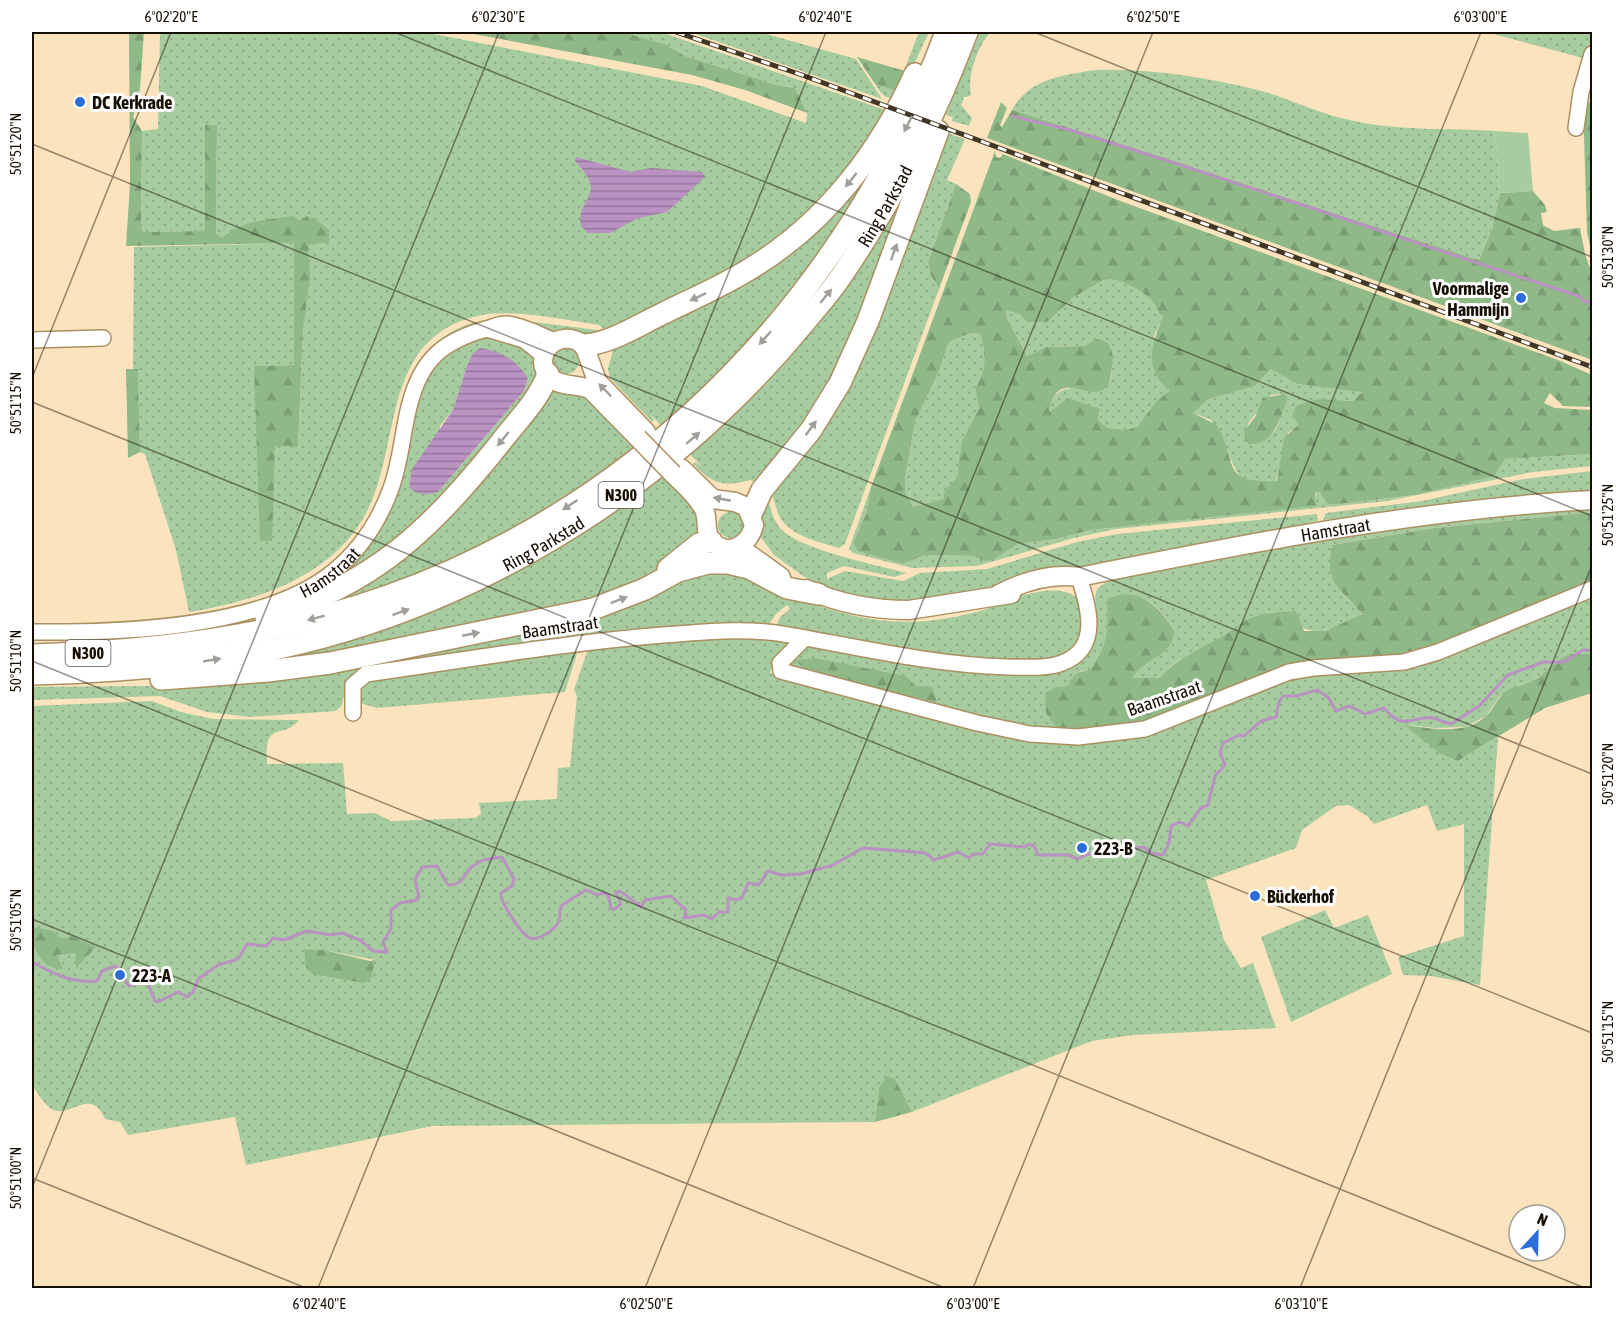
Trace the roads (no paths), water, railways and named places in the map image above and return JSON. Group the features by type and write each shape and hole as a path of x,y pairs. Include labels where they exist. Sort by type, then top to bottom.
{"highway":[{"path":"584,345 607,339 715,288 771,256 802,231 843,190 877,145 908,91 934,32"},
{"name":"Ring Parkstad","path":"32,655 143,649 207,641 279,628 389,596 516,538 609,480 713,393 766,338 840,243 876,185 911,118 946,32"},
{"name":"Ring Parkstad","path":"32,674 92,672 210,661 344,632 449,593 519,557 608,504 664,462 746,389 779,353 840,278 903,176 939,101 967,32"},
{"name":"N300","path":"752,524 762,490 829,402 856,351 937,134 959,52"},
{"name":"N300","path":"143,649 288,611 327,594 374,568 408,543 452,502 542,388 546,365"},
{"name":"N300","path":"645,589 688,552 711,541"},
{"name":"N300","path":"92,672 152,680 330,663 593,609 645,589 678,571 716,562 749,568 786,588 818,594"}],"main road":[{"name":"Hamstraat","path":"555,341 570,338 584,345 597,381 642,435"},
{"path":"546,365 549,346 555,341"},
{"name":"Hamstraat","path":"546,365 560,383 583,385 591,390 642,435 677,471 704,508 707,533 711,541 722,547 739,547 784,579 818,594 855,606 894,610 950,604 999,594 1019,583 1064,574 1079,577 1400,518 1497,506 1593,500"},
{"name":"Hamstraat","path":"677,471 713,498 742,504 761,548 818,594"},
{"path":"739,547 748,541 752,524"}],"street":[{"path":"1576,128 1581,92 1593,54"},
{"name":"Hamstraat","path":"32,632 124,631 198,621 278,601 303,591 332,573 356,551 382,510 396,472 410,403 427,366 451,342 472,332 497,325 511,325 555,341"},
{"name":"Hamstraat","path":"487,329 524,340 546,365"},
{"path":"32,340 103,338"},
{"name":"Baamstraat","path":"353,712 353,685 366,674 609,639 732,631 769,632 875,652 958,664 1052,665 1073,658 1089,634 1090,612 1079,577"},
{"name":"Baamstraat","path":"806,638 780,663 781,671 1005,729 1052,737 1096,736 1145,729 1289,672 1313,668 1387,664 1422,657 1593,589"}],"waterway":[{"path":"1012,116 1070,130 1169,161 1581,297 1582,300 1592,304"},
{"path":"32,962 63,977 80,981 97,981 102,971 115,966 129,986 134,985 139,977 148,983 155,1001 158,1002 178,992 187,997 193,992 198,979 218,965 238,959 247,944 266,946 273,938 284,940 307,931 331,935 342,933 360,940 373,951 387,952 383,942 391,929 391,910 400,903 417,900 419,897 415,880 422,867 437,866 448,885 453,885 462,880 471,867 483,860 502,857 514,879 512,886 501,893 501,897 522,931 526,936 534,939 553,929 559,921 562,905 586,890 597,895 604,893 608,895 613,910 621,904 616,893 620,891 641,907 645,900 671,896 686,910 684,918 704,915 712,919 719,912 728,912 728,898 736,900 742,898 748,883 759,885 768,871 781,875 801,874 833,865 863,848 926,853 934,860 958,852 969,858 973,854 983,854 990,844 1025,847 1029,844 1034,846 1038,855 1068,855 1078,859 1088,854 1144,847 1151,853 1163,855 1169,843 1171,826 1180,822 1188,826 1201,808 1208,805 1215,776 1225,765 1220,753 1223,743 1239,735 1244,736 1261,721 1276,717 1279,702 1283,696 1296,696 1317,690 1328,697 1336,711 1349,706 1365,714 1384,708 1402,721 1433,718 1451,724 1479,706 1508,675 1543,662 1564,662 1583,650 1592,650"}],"railway":[{"path":"676,32 802,75 1592,367"}],"place":[{"name":"DC Kerkrade","path":"80,102"},
{"name":"Voormalige Hammijn","path":"1521,298"},
{"name":"223-B","path":"1082,848"},
{"name":"Bückerhof","path":"1255,896"},
{"name":"223-A","path":"120,975"}]}
